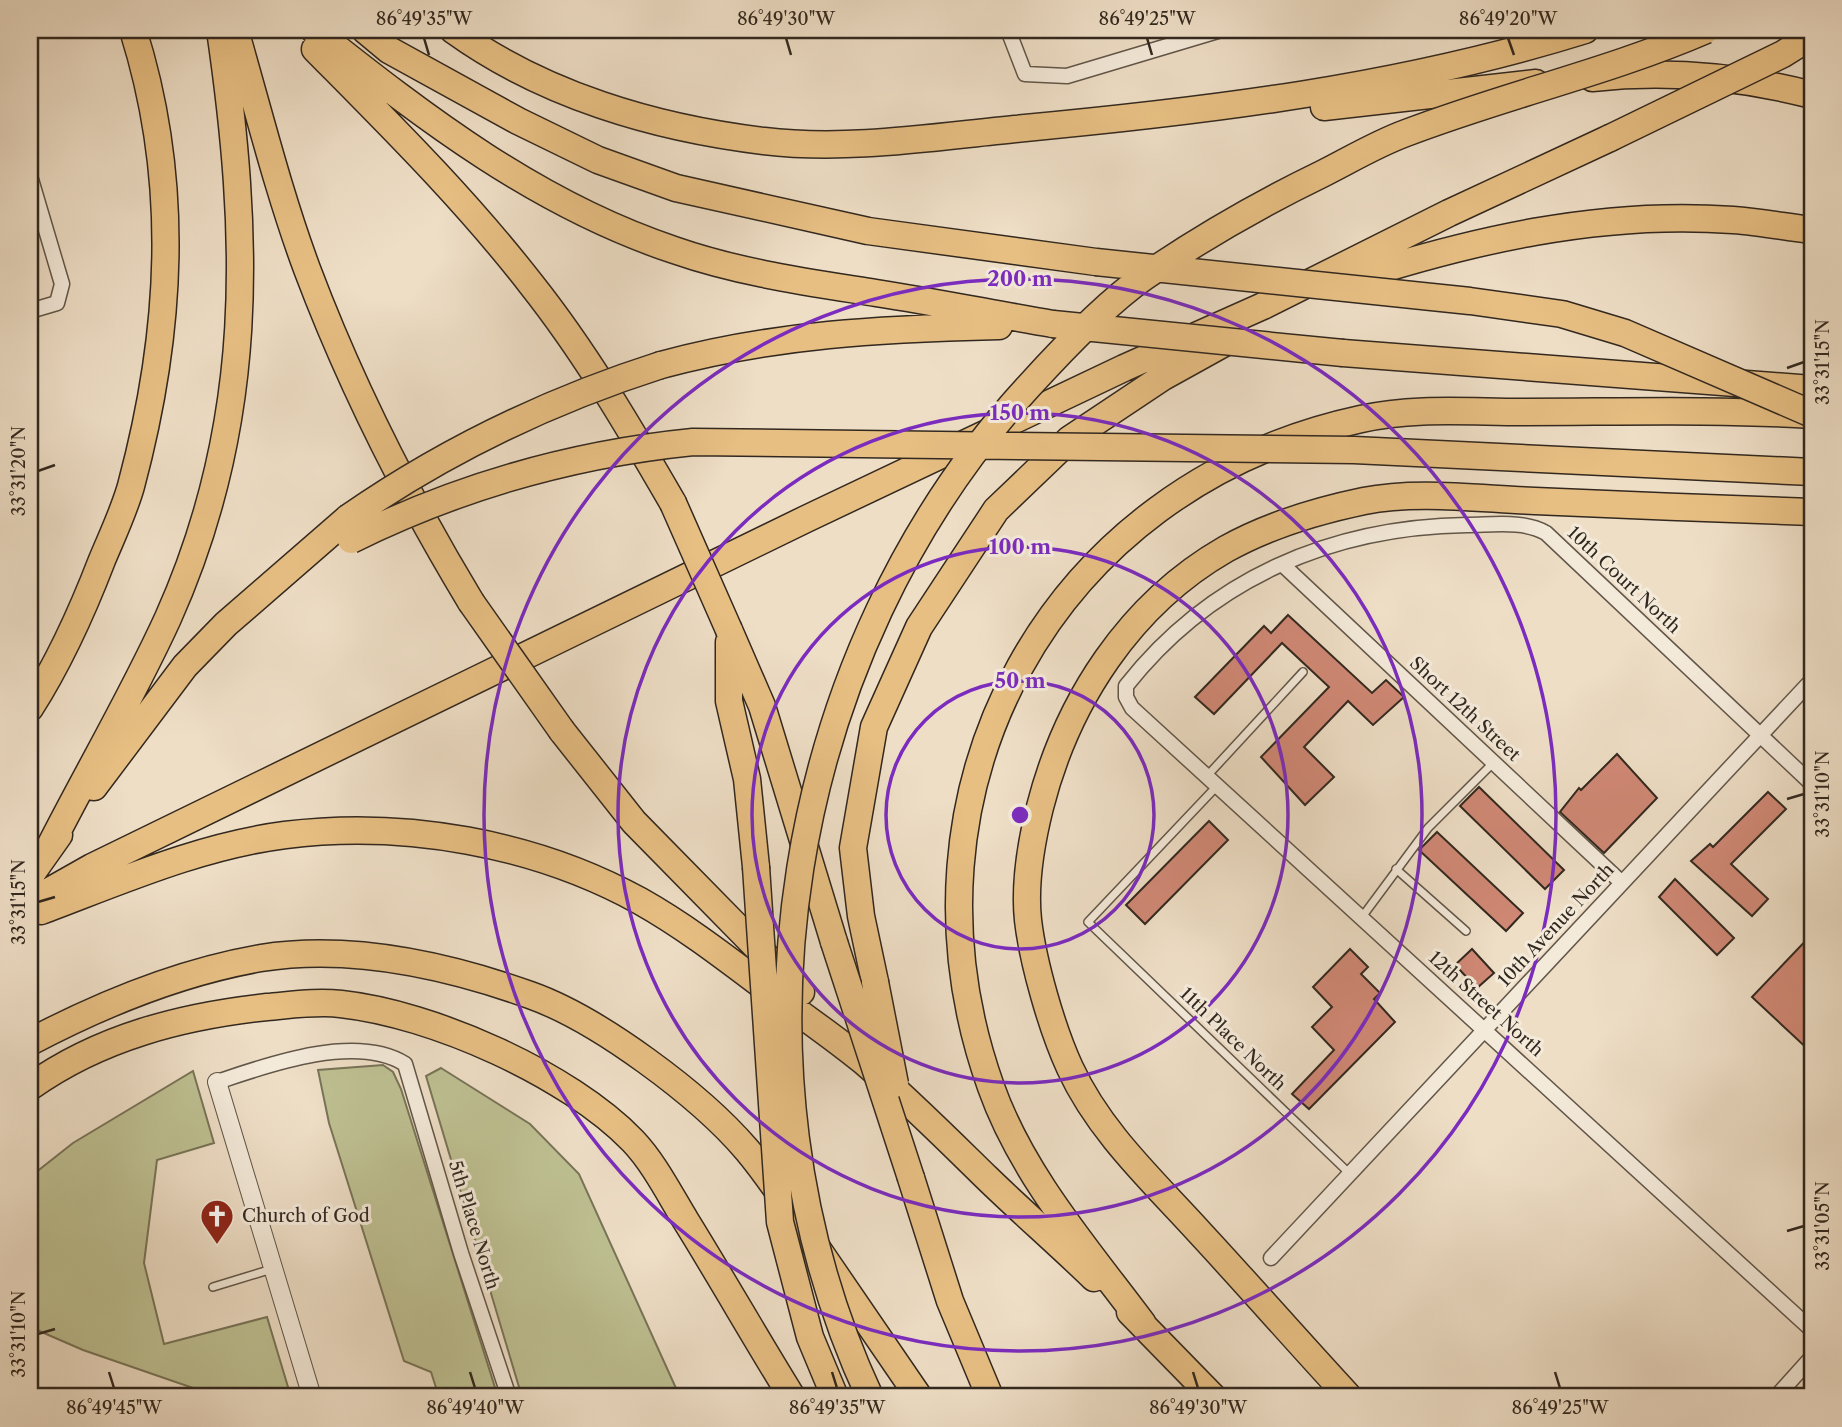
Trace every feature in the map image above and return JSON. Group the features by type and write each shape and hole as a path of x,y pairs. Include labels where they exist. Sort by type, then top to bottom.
{"highway":[{"path":"30,708 74,631 131,488 162,343 167,257 162,156 150,85 133,30"},
{"path":"48,850 168,618 195,547 223,447 240,332 241,206 237,150 220,30"},
{"path":"235,30 302,254 323,309 382,444 421,518 471,602 562,731 634,822 776,964 860,1059"},
{"path":"297,30 428,163 532,284 589,363 673,503 762,706 834,942 950,1301 990,1397"},
{"path":"314,30 431,121 502,168 609,224 673,250 802,283 1053,324 1343,353 1812,389"},
{"path":"365,30 388,50 518,121 598,160 676,188 867,231 1096,262 1456,299 1562,314 1625,332 1812,415"},
{"path":"453,30 489,56 570,94 614,109 765,141 887,142 1205,111 1472,62 1585,30"},
{"path":"870,1397 826,1273 796,1154 790,1092 791,926 806,837 825,755 853,671 879,609 930,511 995,423 1049,364 1139,281 1223,227 1282,191 1406,133 1664,48 1706,30"},
{"path":"30,902 92,867 806,519 1124,368 1263,306 1449,213 1783,54 1812,36"},
{"path":"1205,111 1280,111 1634,74 1696,74 1767,83 1812,94"},
{"path":"1263,306 1438,251 1549,228 1668,219 1733,220 1812,230"},
{"path":"911,1178 861,916 853,848 874,727 919,627 996,510 1070,439 1163,377 1331,286"},
{"path":"30,876 185,666 274,581 348,519 426,466 513,420 605,383 661,365 764,341 892,328 1053,324"},
{"path":"1143,1324 1052,1201 1012,1136 980,1054 962,984 957,933 958,881 974,773 1017,670 1044,629 1076,586 1153,513 1237,462 1324,429 1364,418 1420,412 1711,409 1812,415"},
{"path":"274,581 380,526 536,468 616,452 692,442 1354,450 1812,472"},
{"path":"1349,1397 1125,1153 1088,1101 1070,1069 1056,1030 1028,920 1028,877 1034,830 1061,739 1083,694 1143,614 1223,551 1260,532 1308,514 1369,500 1454,496 1812,512"},
{"path":"729,630 729,701 747,779 756,867 780,1222 810,1337 835,1397"},
{"path":"30,916 166,863 220,847 284,835 346,830 411,833 481,844 557,865 637,899 708,944 860,1059 922,1113 1143,1324 1213,1397"},
{"path":"30,1042 82,1015 132,994 261,958 337,954 406,961 532,995 594,1027 659,1071 746,1149 919,1397"},
{"path":"30,1087 71,1061 126,1037 177,1020 235,1011 338,1004 377,1009 457,1036 535,1069 590,1106 634,1142 668,1191 792,1397"}],"street":[{"path":"1008,30 1025,74 1067,76 1221,30"},
{"path":"30,176 62,284 57,303 30,311"},
{"name":"10th Court North","path":"1132,708 1126,697 1126,686 1167,641 1218,600 1282,564 1343,541 1391,530 1515,525 1540,530 1812,784"},
{"name":"Short 12th Street","path":"1282,564 1622,883"},
{"name":"10th Avenue North","path":"1271,1258 1812,680"},
{"name":"12th Street North","path":"1132,708 1812,1330"},
{"name":"5th Place North","path":"216,1082 292,1057 343,1052 392,1056 405,1064 461,1253 509,1397"},
{"path":"216,1082 312,1397"},
{"path":"1776,1397 1812,1357"}],"lane":[{"path":"1212,781 1303,672"},
{"path":"1362,917 1428,828 1494,762"},
{"name":"11th Place North","path":"1212,781 1088,922 1350,1174"},
{"path":"1396,869 1466,931"},
{"path":"212,1287 272,1269"}],"green space":[{"path":"383,1065 393,1072 401,1089 498,1397 439,1397 431,1372 404,1361 329,1123 318,1070"},
{"path":"441,1068 530,1124 579,1174 680,1397 522,1397 426,1076"},
{"path":"193,1071 214,1143 157,1160 144,1263 164,1344 267,1317 291,1397 219,1397 83,1350 30,1327 30,1177 73,1143"}],"building":[{"path":"1288,615 1372,693 1386,680 1404,697 1373,725 1348,701 1304,747 1334,777 1305,805 1261,757 1329,687 1282,643 1214,714 1195,697 1264,626 1271,633"},
{"path":"1617,754 1657,798 1604,853 1560,812 1579,788 1581,790"},
{"path":"1479,787 1564,870 1545,889 1460,806"},
{"path":"1768,792 1786,809 1731,864 1768,899 1752,916 1691,861 1710,844 1713,847"},
{"path":"1209,821 1228,840 1145,924 1126,905"},
{"path":"1437,832 1523,913 1506,931 1419,850"},
{"path":"1675,879 1734,938 1717,955 1659,897"},
{"path":"1812,934 1812,1053 1752,997"},
{"path":"1350,949 1368,967 1361,974 1380,993 1374,999 1395,1022 1309,1109 1292,1094 1334,1050 1312,1027 1332,1007 1313,987"},
{"path":"1472,949 1494,973 1477,988 1455,965"}],"place":[{"name":"Church of God","path":"217,1246"}]}
